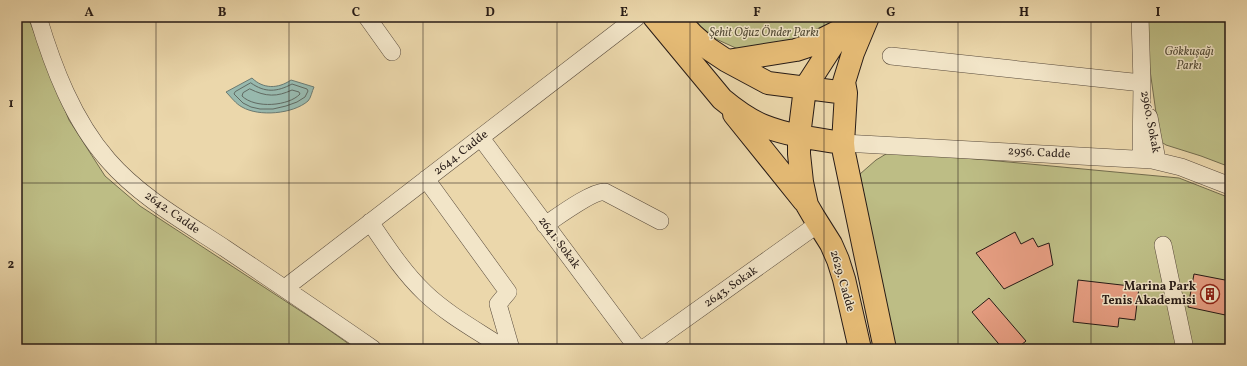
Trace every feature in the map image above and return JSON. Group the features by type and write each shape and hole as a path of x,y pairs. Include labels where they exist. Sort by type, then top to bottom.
{"main road":[{"path":"654,17 807,205"},
{"path":"676,17 709,49 727,61 768,83 846,93"},
{"path":"868,17 852,53 844,82 846,93 843,143 885,349"},
{"path":"727,61 796,50 811,45 844,24"},
{"name":"2629. Cadde","path":"844,24 805,88 799,136 800,168 807,205 831,244 838,260 860,349"},
{"path":"722,99 746,116 764,126 799,136 843,143"}],"street":[{"name":"2642. Cadde","path":"38,17 52,61 71,103 94,142 108,160 144,193 164,208 285,288 373,349"},
{"path":"367,17 392,52"},
{"name":"2644. Cadde","path":"285,288 638,17"},
{"name":"2960. Sokak","path":"1140,17 1142,83 1149,160"},
{"path":"891,56 1142,83"},
{"name":"2641. Sokak","path":"481,138 638,349"},
{"name":"2956. Cadde","path":"843,143 1149,160 1180,167 1230,186"},
{"path":"426,179 508,292 498,304 511,349"},
{"path":"546,225 591,196 602,192 606,192 660,221"},
{"path":"370,222 408,275 426,294 444,308 505,349"},
{"name":"2643. Sokak","path":"643,349 818,224"},
{"path":"1163,244 1185,349"}],"green space":[{"path":"17,17 28,17 69,120 105,176 140,206 322,325 356,349 17,349"},
{"name":"Şehit Oğuz Önder Parkı","path":"693,17 832,17 826,30 801,41 738,49 716,39 700,26"},
{"name":"Gökkuşağı Parkı","path":"1145,17 1230,17 1230,167 1166,145 1160,141 1147,49"},
{"path":"891,151 1179,178 1230,198 1230,349 898,349 892,344 860,174 876,160"}],"water":[{"path":"252,78 256,82 266,86 281,85 291,80 314,87 309,100 294,109 276,113 257,112 240,106 226,92"}],"building":[{"path":"1015,232 1021,244 1033,238 1038,247 1049,243 1053,265 1004,289 976,253"},
{"name":"Marina Park Tenis Akademisi","path":"1194,274 1230,281 1230,316 1188,307"},
{"path":"1078,280 1139,287 1135,320 1119,318 1118,327 1073,322"},
{"path":"989,298 1026,341 1016,349 1003,349 972,312"}],"place":[{"name":"Marina Park Tenis Akademisi","path":"1210,294"}]}
